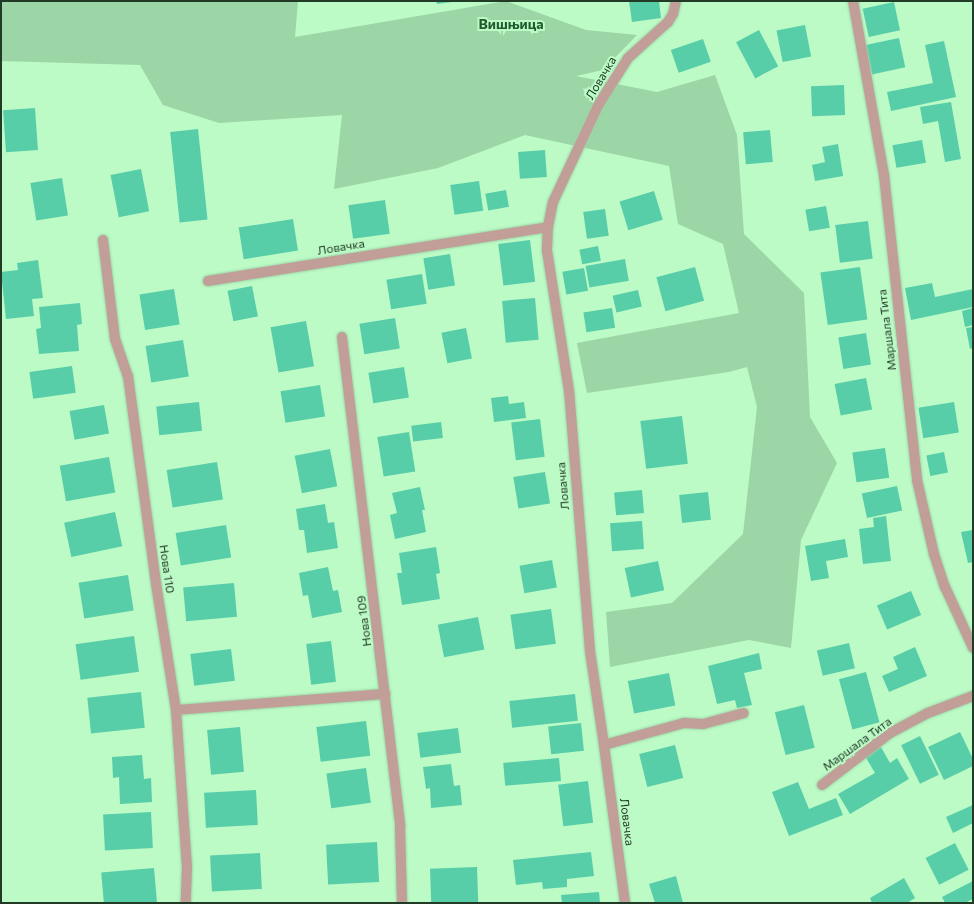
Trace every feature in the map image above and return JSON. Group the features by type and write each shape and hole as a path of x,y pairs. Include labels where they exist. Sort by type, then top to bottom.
{"street":[{"name":"Ловачка","path":"625,903 590,651 569,391 547,250 548,226 553,202 599,104 628,58 668,22 673,14 676,1"},
{"name":"Маршала Тита","path":"853,1 884,175 917,480 934,554 945,587 973,648"},
{"name":"Ловачка","path":"208,281 548,226"},
{"name":"Нова 110","path":"103,240 115,339 128,376 157,590 176,710 187,866 186,903"},
{"name":"Нова 109","path":"342,337 400,827 402,903"},
{"path":"176,710 385,694"},
{"name":"Маршала Тита","path":"822,785 890,733 928,713 973,696"},
{"path":"604,745 684,723 703,724 744,713"}],"green space":[{"path":"1,1 298,1 295,37 506,1 586,30 637,35 603,70 576,76 657,92 715,75 737,135 744,234 804,293 810,417 837,463 801,540 791,648 749,640 610,667 606,612 672,603 743,534 757,407 747,367 729,372 587,393 577,343 739,313 723,244 678,224 669,166 525,135 438,168 334,189 342,115 219,123 163,105 140,65 1,61"}],"building":[{"path":"436,1 452,1 452,2 437,4"},
{"path":"629,1 659,1 661,18 632,22"},
{"path":"894,2 900,30 869,37 863,9"},
{"path":"805,25 811,56 783,62 777,31"},
{"path":"759,30 778,66 755,78 736,42"},
{"path":"899,38 905,67 872,74 866,45"},
{"path":"703,39 711,62 679,73 671,50"},
{"path":"944,41 956,97 891,111 887,92 933,83 925,45"},
{"path":"844,85 845,115 812,116 811,86"},
{"path":"951,102 961,159 945,162 938,121 923,124 920,107"},
{"path":"35,108 38,150 6,152 3,110"},
{"path":"198,129 208,220 180,222 170,132"},
{"path":"770,130 773,162 746,164 743,132"},
{"path":"922,140 926,163 896,168 892,145"},
{"path":"838,144 843,176 815,181 812,165 825,162 822,147"},
{"path":"545,150 547,177 520,179 518,152"},
{"path":"141,169 149,211 119,217 111,175"},
{"path":"62,178 68,216 36,221 30,183"},
{"path":"479,181 483,211 454,215 450,185"},
{"path":"506,190 509,207 488,210 485,194"},
{"path":"654,191 663,220 628,230 620,202"},
{"path":"385,200 390,234 353,239 348,205"},
{"path":"826,206 830,228 809,231 805,210"},
{"path":"605,209 609,236 587,239 583,212"},
{"path":"293,219 298,251 244,259 239,228"},
{"path":"868,221 873,259 840,263 835,225"},
{"path":"530,240 535,282 503,286 498,244"},
{"path":"598,246 601,261 582,264 579,250"},
{"path":"450,254 455,286 428,290 423,258"},
{"path":"625,259 629,281 589,288 586,266"},
{"path":"38,260 43,298 32,299 34,316 6,319 1,272 18,270 17,263"},
{"path":"695,267 704,301 665,311 656,277"},
{"path":"860,267 867,319 828,325 820,273"},
{"path":"584,268 588,291 566,294 562,272"},
{"path":"422,274 427,304 391,309 386,280"},
{"path":"932,283 935,297 973,289 973,307 911,320 905,288"},
{"path":"252,286 258,316 233,321 227,291"},
{"path":"174,289 180,325 145,330 139,294"},
{"path":"638,290 642,307 616,312 613,296"},
{"path":"535,298 539,340 506,343 502,301"},
{"path":"80,303 82,324 77,325 79,351 39,354 36,329 41,328 39,307"},
{"path":"612,308 615,328 586,332 583,313"},
{"path":"973,308 973,325 965,327 962,311"},
{"path":"395,318 400,349 364,354 359,324"},
{"path":"306,321 314,366 279,373 271,327"},
{"path":"973,327 973,348 970,349 966,328"},
{"path":"466,328 472,358 447,363 441,333"},
{"path":"866,333 871,365 843,369 838,337"},
{"path":"183,340 189,377 151,382 145,346"},
{"path":"72,366 76,393 33,399 29,372"},
{"path":"404,367 409,398 373,403 368,373"},
{"path":"866,378 872,409 841,416 835,384"},
{"path":"320,385 325,417 285,423 280,391"},
{"path":"508,396 509,404 524,402 526,418 494,422 491,398"},
{"path":"199,402 202,431 159,435 156,406"},
{"path":"954,402 959,433 923,438 918,408"},
{"path":"104,405 109,434 75,440 70,411"},
{"path":"682,416 688,464 646,469 640,421"},
{"path":"540,419 545,457 516,460 511,423"},
{"path":"441,422 443,438 413,442 411,426"},
{"path":"409,432 415,472 384,477 377,437"},
{"path":"885,448 889,478 856,482 852,453"},
{"path":"330,449 337,486 302,493 295,456"},
{"path":"944,452 948,473 930,476 926,455"},
{"path":"109,457 115,492 66,501 60,466"},
{"path":"217,462 223,500 173,508 167,470"},
{"path":"545,472 550,504 518,509 513,477"},
{"path":"897,486 902,510 867,518 862,493"},
{"path":"420,487 425,510 422,510 426,532 395,539 390,515 397,513 392,493"},
{"path":"642,490 644,513 616,515 614,492"},
{"path":"708,492 711,520 682,523 679,495"},
{"path":"325,504 328,523 334,522 338,548 307,553 304,530 299,530 296,509"},
{"path":"115,512 122,546 71,557 64,523"},
{"path":"886,516 891,561 863,564 859,529 874,527 873,518"},
{"path":"642,521 644,549 612,551 610,523"},
{"path":"226,525 231,558 181,566 176,533"},
{"path":"973,530 973,562 968,563 961,532"},
{"path":"845,539 848,557 826,561 829,578 811,581 805,546"},
{"path":"436,547 440,573 436,574 440,599 402,605 397,573 402,573 399,553"},
{"path":"552,560 557,588 524,593 520,566"},
{"path":"658,561 664,590 631,597 625,568"},
{"path":"328,567 333,591 338,590 342,612 312,618 308,595 303,596 299,573"},
{"path":"128,575 134,611 84,618 79,583"},
{"path":"234,583 237,617 186,621 183,587"},
{"path":"911,591 921,615 887,629 877,605"},
{"path":"551,609 556,644 515,649 510,615"},
{"path":"478,617 484,649 444,657 438,625"},
{"path":"134,636 139,672 81,680 76,644"},
{"path":"331,641 336,682 311,685 306,644"},
{"path":"849,643 855,668 823,676 817,650"},
{"path":"915,647 927,676 889,692 882,676 898,669 893,657"},
{"path":"231,649 235,681 194,686 190,654"},
{"path":"759,653 762,669 744,673 752,705 737,708 735,700 717,704 708,666"},
{"path":"866,672 879,722 852,729 839,679"},
{"path":"669,673 675,705 634,713 628,681"},
{"path":"141,692 145,728 91,733 87,698"},
{"path":"575,694 578,721 512,728 509,701"},
{"path":"804,705 815,748 786,755 775,712"},
{"path":"366,721 370,756 321,762 316,727"},
{"path":"581,723 584,751 551,754 548,726"},
{"path":"240,727 244,772 211,775 207,730"},
{"path":"458,728 461,753 420,758 417,733"},
{"path":"960,732 973,759 973,766 944,780 928,747"},
{"path":"920,736 939,775 920,784 901,745"},
{"path":"675,745 683,778 647,787 639,754"},
{"path":"881,747 890,763 897,758 909,779 850,814 838,794 875,773 865,756"},
{"path":"142,755 144,779 151,778 152,802 120,804 119,777 113,778 112,757"},
{"path":"559,758 561,781 505,786 503,763"},
{"path":"451,764 454,786 460,785 462,805 431,808 430,788 426,789 423,767"},
{"path":"366,768 371,803 331,808 326,774"},
{"path":"588,781 593,823 563,826 558,785"},
{"path":"798,782 809,809 836,798 843,815 789,836 772,792"},
{"path":"256,790 258,825 206,828 204,793"},
{"path":"973,805 973,823 953,833 946,817"},
{"path":"151,812 153,848 105,850 103,815"},
{"path":"377,842 379,882 328,885 326,845"},
{"path":"955,843 969,870 939,885 926,858"},
{"path":"591,852 594,876 567,879 567,887 543,889 542,882 516,885 513,860"},
{"path":"260,853 262,889 212,892 210,856"},
{"path":"477,867 478,903 431,903 430,869"},
{"path":"154,868 157,903 104,903 101,873"},
{"path":"676,876 683,903 655,903 649,884"},
{"path":"904,878 915,898 907,903 872,903 870,898"},
{"path":"973,881 973,899 965,903 945,903 942,897"},
{"path":"599,892 600,903 562,903 561,895"}],"district":[{"name":"Вишњица","path":"511,24"}]}
